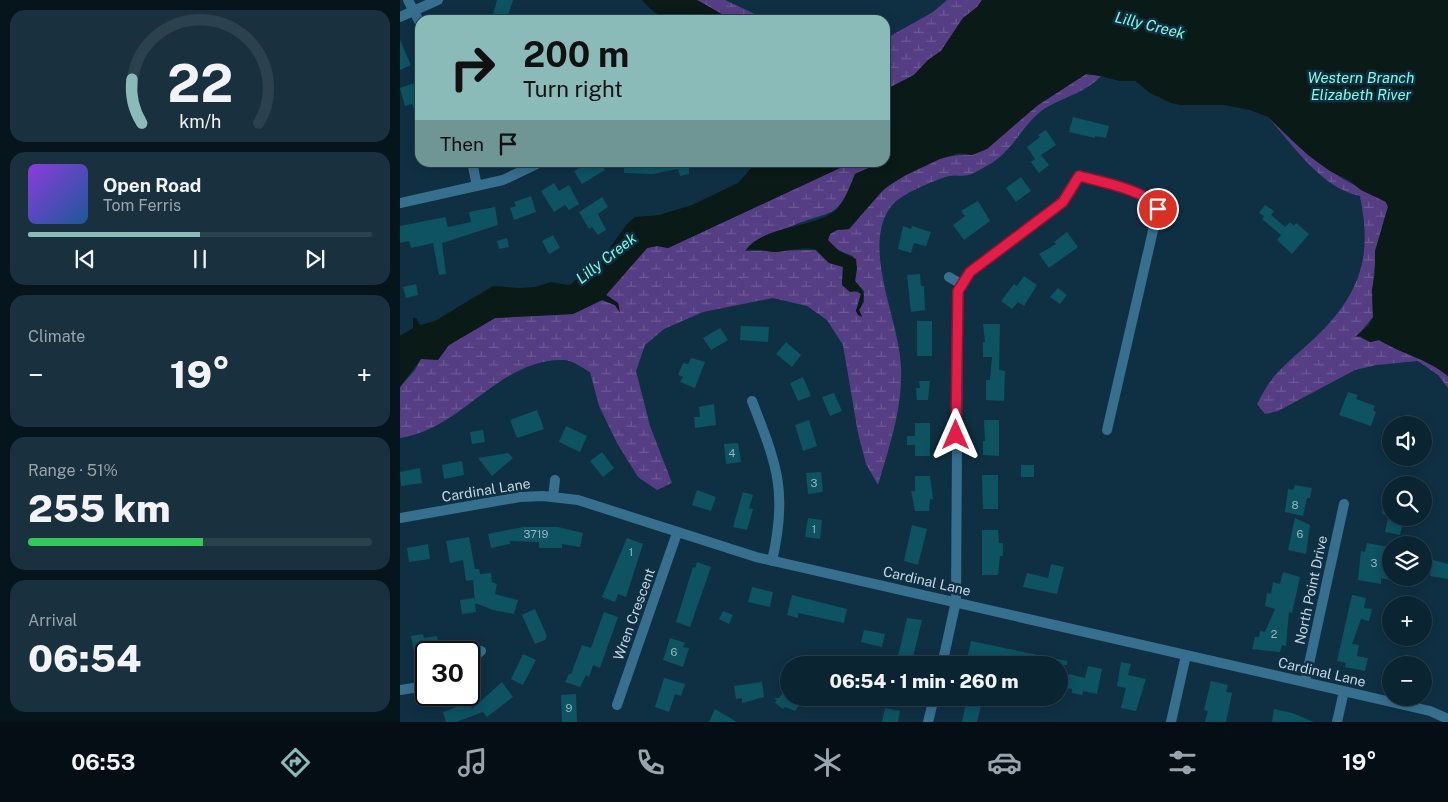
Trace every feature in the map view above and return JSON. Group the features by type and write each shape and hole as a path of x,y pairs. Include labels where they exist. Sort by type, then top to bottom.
{"street":[{"path":"408,0 416,15"},
{"path":"400,17 438,0"},
{"path":"473,167 477,186"},
{"path":"400,203 503,180 530,167"},
{"path":"944,656 956,602 957,303 961,284 970,272 1063,202 1079,176 1145,196 1156,202 1158,209 1107,430"},
{"path":"949,277 961,284"},
{"path":"752,401 773,456 780,491 778,534 772,561"},
{"path":"553,497 554,480"},
{"name":"Cardinal Lane","path":"400,518 520,497 553,497 578,500 677,533 772,561 1430,711 1448,719"},
{"name":"North Point Drive","path":"1305,682 1344,504"},
{"name":"Wren Crescent","path":"617,704 677,533"},
{"path":"1171,722 1186,655"},
{"path":"400,690 415,688"},
{"path":"1337,722 1344,691"},
{"path":"928,722 932,706"}],"green space":[{"path":"697,0 725,0 757,15 723,15"},
{"path":"947,0 982,0 978,7 963,18 941,51 928,60 914,75 890,87 890,36 933,12"},
{"path":"1086,74 1101,76 1090,86 1042,110 995,161 974,173 964,176 949,176 912,191 894,203 884,219 880,238 880,259 899,348 901,382 898,412 878,485 866,464 858,433 843,345 827,320 807,306 773,298 703,312 664,329 645,345 636,371 650,426 672,483 657,490 638,477 617,443 599,406 590,372 575,363 565,360 542,362 521,370 501,381 443,422 423,432 400,438 400,387 415,370 421,359 438,359 449,345 495,318 573,314 602,300 615,305 620,311 618,303 606,295 647,248 657,246 668,248 842,167 872,167 855,174 844,199 833,211 794,225 746,251 816,250 829,263 843,266 842,285 861,294 856,311 862,316 859,310 864,302 864,291 855,281 857,268 853,256 833,246 828,240 830,234 837,230 849,229 876,197 895,181 915,169 938,159 950,156 972,155 1038,105"},
{"path":"1268,117 1297,145 1321,164 1343,179 1386,202 1388,207 1375,261 1373,317 1357,336 1370,342 1379,340 1432,365 1448,376 1448,388 1438,375 1418,361 1377,365 1355,370 1278,411 1265,414 1257,404 1266,387 1275,376 1339,312 1349,296 1361,266 1365,233 1360,196 1346,191 1320,175"}],"water":[{"path":"642,0 697,0 723,15 660,15"},
{"name":"Western Branch Elizabeth River","path":"982,0 1448,0 1448,376 1432,365 1379,340 1370,342 1360,336 1355,337 1368,326 1373,317 1372,289 1375,275 1375,251 1388,207 1386,202 1361,190 1350,181 1330,171 1308,155 1268,117 1250,110 1224,105 1181,105 1171,103 1150,93 1135,81 1119,81 1086,74 1038,105 987,149 972,155 959,153 940,159 906,175 885,188 849,229 837,230 830,234 828,240 839,251 856,259 855,281 861,288 863,295 863,302 859,310 862,317 856,311 861,294 858,291 850,292 842,285 843,267 829,263 816,250 807,248 777,252 745,251 764,236 816,220 837,209 848,192 855,174 871,167 890,167 890,87 914,75 928,60 941,51 963,18 977,7"},
{"path":"752,167 842,167 668,248 657,246 647,248 606,295 618,303 620,313 615,305 602,300 573,314 495,318 449,345 438,360 421,359 400,387 400,336 413,328 413,318 416,318 420,325 435,321 493,286 519,288 535,287 551,282 567,285 579,283 601,260 627,224 635,217 659,215 692,205 738,183"}],"building":[{"path":"497,0 513,0 508,15 493,15"},
{"path":"400,40 411,65 400,70"},
{"path":"415,83 415,112 412,104 405,106 400,88"},
{"path":"1073,117 1109,126 1106,138 1095,136 1095,138 1069,132"},
{"path":"1046,130 1056,145 1041,155 1049,165 1039,173 1031,162 1035,159 1027,147 1040,137 1038,135"},
{"path":"580,167 603,167 605,170 582,184 574,171"},
{"path":"624,167 689,167 689,174 680,176 678,169 653,174 624,173"},
{"path":"1021,177 1031,191 1016,202 1006,188"},
{"path":"554,183 559,191 569,185 579,204 569,210 565,205 554,212 541,191"},
{"path":"531,196 536,212 514,220 510,208 516,206 514,202"},
{"path":"602,197 608,207 598,214 606,230 598,235 592,227 589,229 579,212"},
{"path":"978,201 990,221 964,240 953,225 965,216 961,211"},
{"path":"1265,205 1274,211 1271,215 1285,227 1290,222 1294,226 1296,223 1309,234 1292,254 1277,240 1281,235 1262,219 1264,216 1259,213"},
{"path":"495,207 498,225 442,243 446,274 439,275 433,243 411,248 409,241 400,243 400,226 445,217 448,227 471,222 469,212"},
{"path":"903,226 911,229 912,226 931,232 926,246 914,243 911,253 898,249"},
{"path":"1067,232 1078,247 1049,268 1039,254 1056,244 1054,242"},
{"path":"553,235 560,248 549,254 542,241"},
{"path":"507,238 509,247 499,249 497,241"},
{"path":"920,274 921,286 924,286 925,310 911,312 907,275"},
{"path":"1024,276 1037,285 1024,306 1018,302 1012,309 1001,301 1014,284 1017,286"},
{"path":"416,284 418,295 406,298 403,287"},
{"path":"1058,288 1067,295 1060,304 1050,297"},
{"path":"917,321 932,321 932,356 917,356"},
{"path":"983,324 1000,324 999,370 1005,371 1004,401 986,400 986,380 990,380 992,357 983,357 983,342 985,342"},
{"path":"741,326 769,327 768,342 740,340"},
{"path":"720,328 728,340 711,350 703,338"},
{"path":"786,342 801,355 792,367 776,354"},
{"path":"691,358 705,362 695,388 680,382 683,377 678,375 683,363 688,364"},
{"path":"803,377 811,396 798,401 790,383"},
{"path":"919,381 930,381 928,400 917,400 916,388 920,388"},
{"path":"1348,392 1358,395 1356,399 1375,406 1373,410 1376,412 1371,426 1339,415"},
{"path":"834,393 842,411 830,416 822,397"},
{"path":"714,404 716,425 695,428 694,417 700,417 699,407"},
{"path":"537,410 544,429 517,438 510,420"},
{"path":"809,420 817,446 803,451 795,425"},
{"path":"984,420 999,420 999,456 983,455 983,441 985,441"},
{"path":"915,423 930,423 930,456 915,456 915,445 907,445 907,436 915,436"},
{"path":"566,426 587,436 580,452 559,442"},
{"path":"483,430 485,442 472,444 470,432"},
{"path":"738,443 741,462 726,464 724,444"},
{"path":"602,452 614,468 603,477 590,461"},
{"path":"508,453 513,458 492,476 478,458"},
{"path":"462,461 464,475 444,479 442,465"},
{"path":"1021,465 1034,465 1034,477 1021,477"},
{"path":"420,468 422,483 401,486 400,472"},
{"path":"821,472 823,492 808,494 806,473"},
{"path":"982,475 998,475 998,509 983,509"},
{"path":"915,476 930,476 933,499 930,499 929,511 915,511 911,491 915,491"},
{"path":"1295,485 1312,488 1310,498 1307,498 1303,516 1285,512 1288,489 1293,490"},
{"path":"697,490 716,497 711,511 692,505"},
{"path":"743,492 753,495 749,508 753,509 747,530 733,527"},
{"path":"808,518 822,520 820,539 805,537"},
{"path":"1295,518 1310,525 1306,554 1288,550"},
{"path":"912,525 927,529 918,565 904,561"},
{"path":"1386,526 1402,526 1400,535 1385,532"},
{"path":"523,527 558,527 583,533 580,547 562,544 562,548 539,548 539,542 510,541 510,544 491,548 488,534"},
{"path":"982,530 998,530 999,543 1003,543 1003,556 1000,556 998,575 982,575"},
{"path":"469,537 475,569 479,569 480,574 491,573 492,582 497,584 495,594 518,600 514,614 493,610 475,603 476,612 462,614 460,600 474,598 475,602 473,580 466,581 463,560 450,563 446,541"},
{"path":"627,538 643,544 626,597 618,594 615,602 602,597"},
{"path":"1367,543 1382,546 1381,584 1358,580 1361,551 1365,552"},
{"path":"428,544 430,559 409,562 407,548"},
{"path":"1433,560 1448,564 1448,579 1432,576"},
{"path":"697,562 711,567 690,627 676,622 693,567 695,568"},
{"path":"1051,564 1064,567 1057,594 1023,587 1027,573 1048,578"},
{"path":"1283,572 1300,577 1292,613 1289,612 1286,646 1282,645 1280,652 1252,649 1255,637 1259,637 1260,631 1265,632 1275,609 1265,606 1267,593 1271,594 1273,582 1280,584"},
{"path":"752,587 773,592 770,607 748,602"},
{"path":"792,595 847,609 844,623 798,613 798,618 787,615"},
{"path":"1352,595 1366,598 1364,608 1372,609 1369,621 1361,619 1352,644 1359,645 1357,656 1368,658 1365,671 1345,667 1346,663 1337,661"},
{"path":"535,609 547,636 545,640 535,644 522,615"},
{"path":"723,611 733,615 729,624 719,619"},
{"path":"604,612 618,617 600,668 593,665 589,677 586,675 580,687 565,682 569,674 571,674 582,645 591,648"},
{"path":"907,618 922,620 913,656 898,656"},
{"path":"864,630 885,634 882,647 861,642"},
{"path":"423,634 424,638 437,636 438,641 415,641 415,657 411,636"},
{"path":"670,638 685,643 683,647 689,648 683,667 663,660"},
{"path":"971,641 1043,656 972,656 968,655"},
{"path":"523,654 536,660 523,685 511,679"},
{"path":"1121,662 1131,664 1128,675 1146,679 1136,711 1121,708 1126,688 1117,686"},
{"path":"1088,666 1102,669 1097,694 1083,691 1082,695 1072,693 1072,689 1068,688 1069,674 1085,678"},
{"path":"664,678 685,684 681,696 675,694 669,712 655,707"},
{"path":"1211,681 1228,685 1226,692 1232,693 1226,722 1205,722 1208,711 1204,710"},
{"path":"502,682 513,697 487,717 483,712 456,722 446,722 443,712 459,706 471,706 472,709 475,706 480,706 480,702"},
{"path":"762,682 764,697 742,703 742,698 736,699 734,686"},
{"path":"576,694 577,722 562,722 561,695"},
{"path":"780,696 780,706 798,706 795,711 785,707 783,709 775,703 777,700 773,698"},
{"path":"965,706 981,706 977,722 962,722"},
{"path":"885,708 900,711 898,722 882,722"},
{"path":"715,709 737,722 709,722"},
{"path":"1274,709 1292,713 1314,722 1272,722"}],"waterway":[{"name":"Lilly Creek","path":"572,285 598,263"}],"route":[{"path":"956,435 958,291 970,272 1063,202 1079,176 1145,196 1156,202 1158,209"}]}
